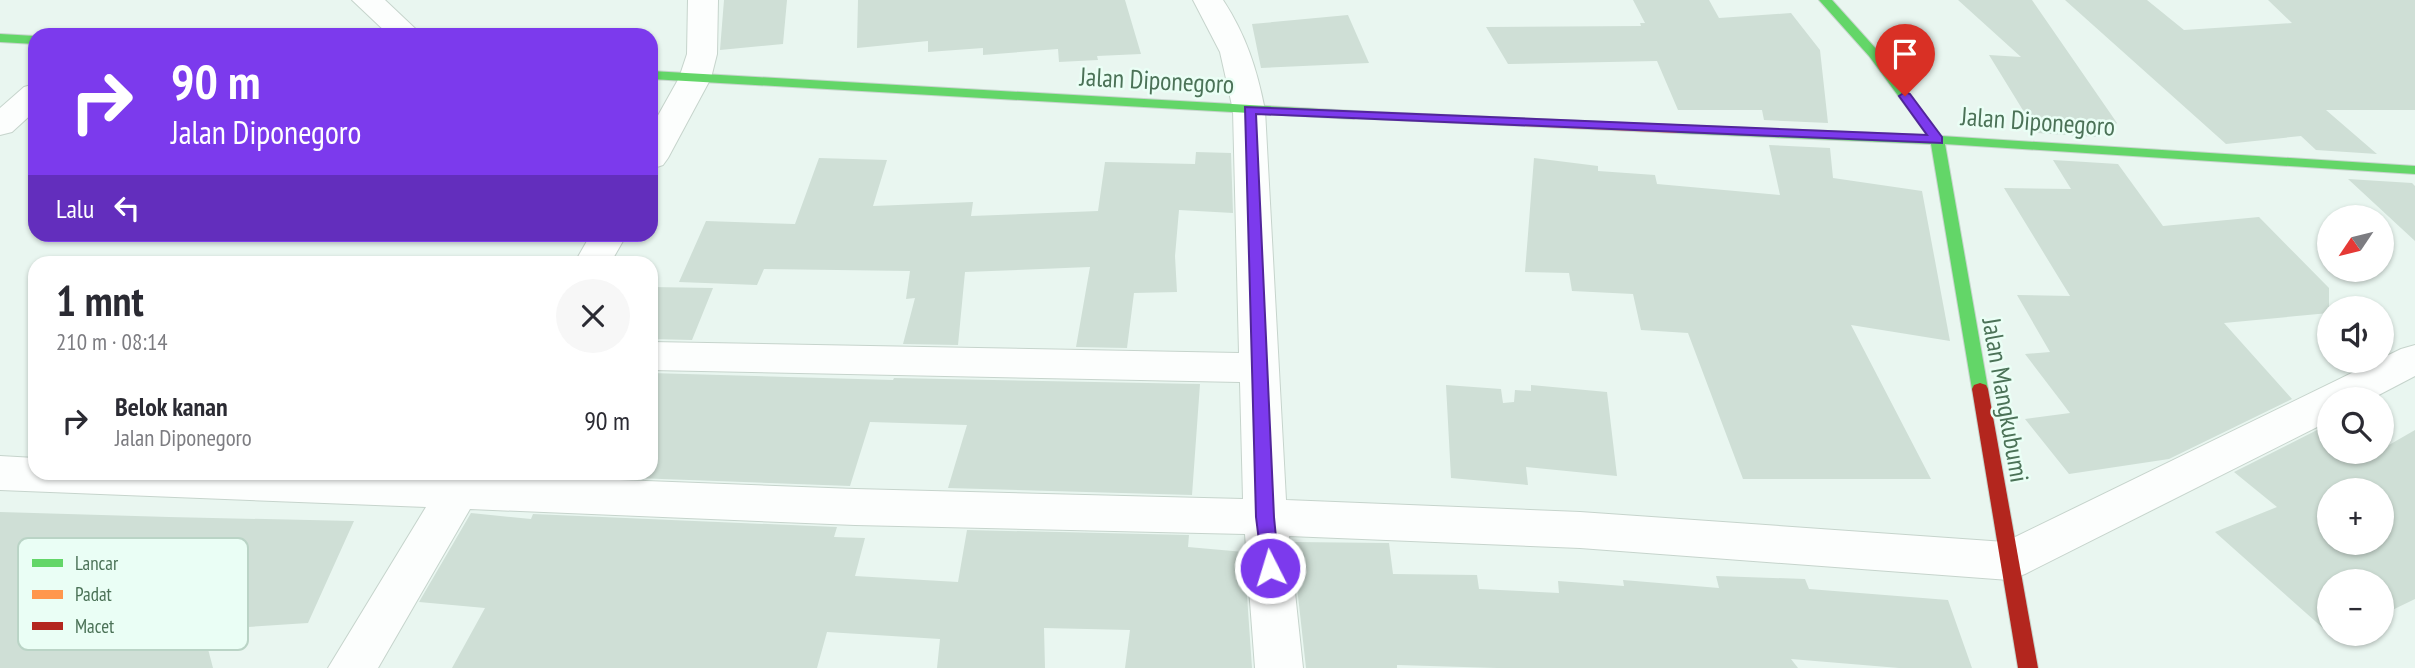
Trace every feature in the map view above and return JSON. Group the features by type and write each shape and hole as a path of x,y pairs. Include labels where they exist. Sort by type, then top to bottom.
{"street":[{"path":"367,0 399,28"},
{"path":"658,145 695,78 702,54 703,0"},
{"path":"1208,0 1226,26 1238,53 1250,110 1265,517 1279,668"},
{"path":"1825,0 1873,53 1937,140"},
{"path":"0,38 28,40"},
{"name":"Jalan Diponegoro","path":"658,75 1250,110 1937,140 2415,170"},
{"path":"0,125 28,100"},
{"name":"Jalan Mangkubumi","path":"1937,140 2028,668"},
{"path":"658,356 1260,368"},
{"path":"2360,387 2415,359"},
{"path":"399,480 465,481 855,507 1265,517 1580,530 2009,561 2317,409"},
{"path":"0,474 28,474"},
{"path":"352,668 465,481"}],"building":[{"path":"724,0 787,0 783,44 720,50"},
{"path":"858,0 1125,0 1141,54 1097,56 1098,60 1059,62 1058,49 983,55 983,48 928,52 928,41 857,48"},
{"path":"1633,0 1709,0 1719,18 1791,13 1820,50 1828,123 1764,120 1762,110 1678,110 1657,61 1508,64 1486,27 1641,26 1640,23 1645,23"},
{"path":"1958,0 2032,0 2117,123 2105,133 2093,122 2087,122 2098,137 2037,133 1989,55 2021,57"},
{"path":"2065,0 2147,0 2184,30 2292,23 2268,0 2415,0 2415,110 2326,110 2377,154 2316,150 2301,136 2226,144"},
{"path":"1348,15 1369,63 1261,68 1252,24"},
{"path":"1769,145 1830,148 1833,178 1922,191 1950,341 1851,325 1931,479 1743,479 1688,333 1641,330 1633,294 1572,291 1569,273 1525,272 1534,158 1598,166 1598,171 1655,175 1657,184 1780,195"},
{"path":"1196,152 1231,153 1233,213 1179,210 1175,256 1177,292 1134,293 1127,348 1076,347 1090,267 965,272 958,345 903,344 915,298 906,299 910,271 764,269 757,285 679,282 706,221 795,224 819,158 887,160 873,206 973,202 971,216 1098,211 1105,162 1195,164"},
{"path":"2053,160 2118,164 2163,226 2259,217 2317,276 2317,282 2323,282 2329,288 2329,296 2317,296 2317,314 2224,323 2292,399 2169,459 2069,474 2025,419 2070,413 2025,354 2050,352 2017,295 2070,296 2004,188 2071,189"},
{"path":"2348,179 2412,183 2415,186 2415,241 2394,222 2394,205 2376,205"},
{"path":"658,287 713,288 692,340 658,339"},
{"path":"658,373 893,380 1200,384 1192,495 948,488 967,425 870,422 850,486 658,479"},
{"path":"1446,385 1501,389 1503,403 1514,402 1515,390 1531,391 1531,385 1607,392 1617,476 1526,467 1528,485 1451,478"},
{"path":"2317,430 2317,464 2394,464 2394,442 2415,430 2415,599 2394,609 2394,569 2317,569 2317,622 2215,532 2277,507 2234,472"},
{"path":"0,512 354,521 308,623 248,627 248,538 18,538 18,650 208,650 213,668 0,668"},
{"path":"471,513 531,519 533,514 837,527 834,537 865,538 855,576 958,582 967,530 1189,535 1188,547 1244,552 1252,668 1125,668 1130,630 1044,628 1045,668 937,668 940,639 827,632 817,668 452,668 485,608 419,602"},
{"path":"1292,542 1389,543 1393,574 1477,575 1479,589 1559,593 1558,581 1624,586 1623,580 1719,588 1716,576 1805,579 1809,589 1948,600 1972,668 1899,668 1791,659 1798,668 1497,668 1397,665 1397,668 1306,668"}],"traffic: fast":[{"path":"1825,0 1873,53 1937,140 1980,389"},
{"path":"0,38 28,40"},
{"path":"658,75 1354,115"},
{"path":"1676,129 1962,141 2415,170"}],"traffic: slow":[{"path":"1354,115 1676,129"}],"traffic: jam":[{"path":"1980,389 2028,668"}],"route":[{"path":"1270,568 1265,517 1250,110 1937,140 1905,96"}]}
